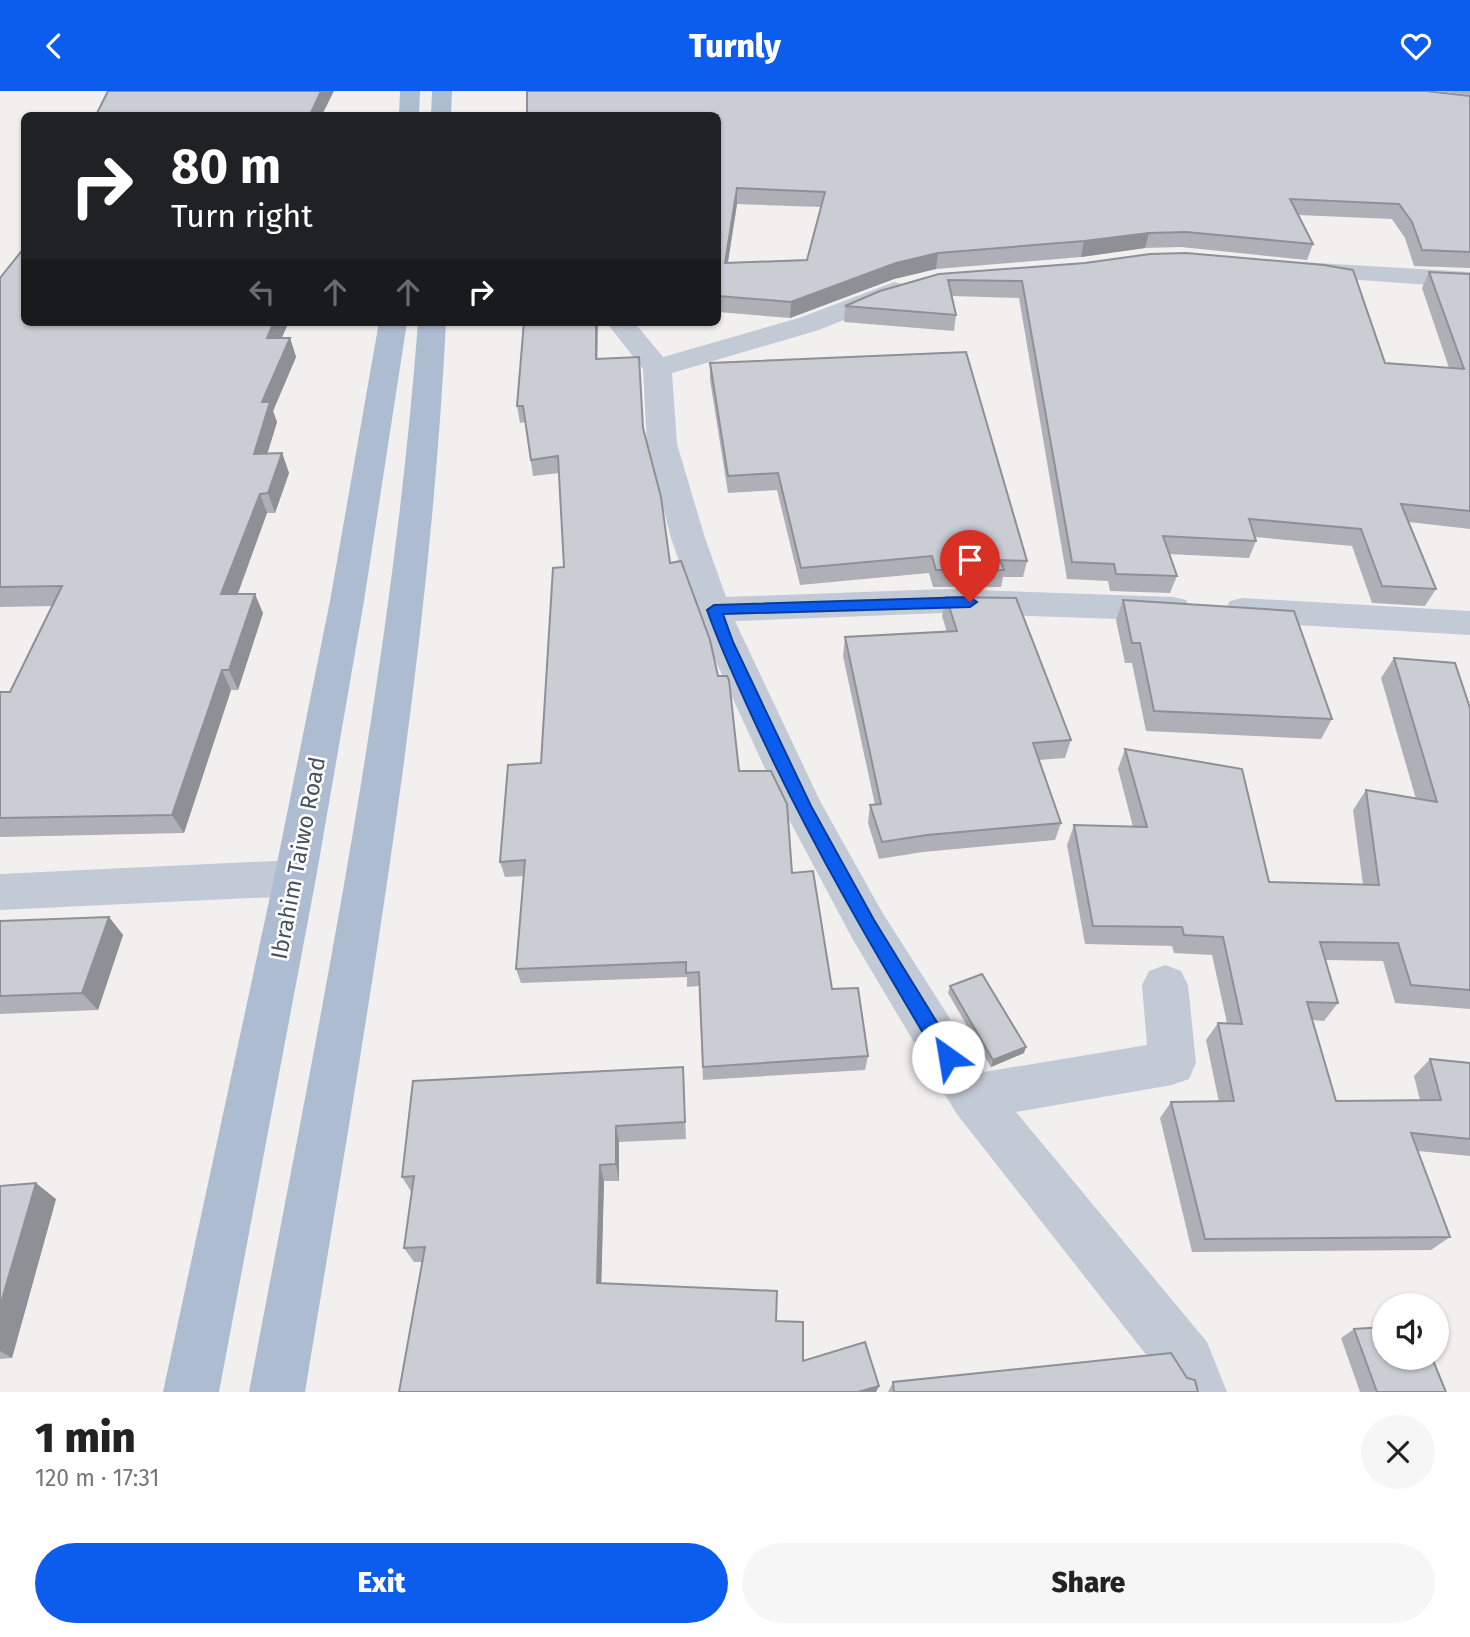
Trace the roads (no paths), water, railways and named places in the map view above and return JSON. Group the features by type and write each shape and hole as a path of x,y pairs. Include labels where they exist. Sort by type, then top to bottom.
{"main road":[{"path":"409,112 410,91"},
{"path":"441,112 442,91"},
{"name":"Ibrahim Taiwo Road","path":"191,1392 296,878 347,601 392,326"},
{"path":"277,1392 359,931 410,585 426,433 432,326"}],"street":[{"path":"1271,268 1470,280"},
{"path":"657,368 809,324 869,299 915,285"},
{"path":"623,326 657,368 662,444 688,538 725,642 803,809 867,925 973,1097 1187,1362 1199,1392"},
{"path":"714,610 944,601 1021,602 1243,610 1470,623"},
{"path":"0,892 296,878"},
{"path":"973,1097 1172,1063 1165,985"}]}
